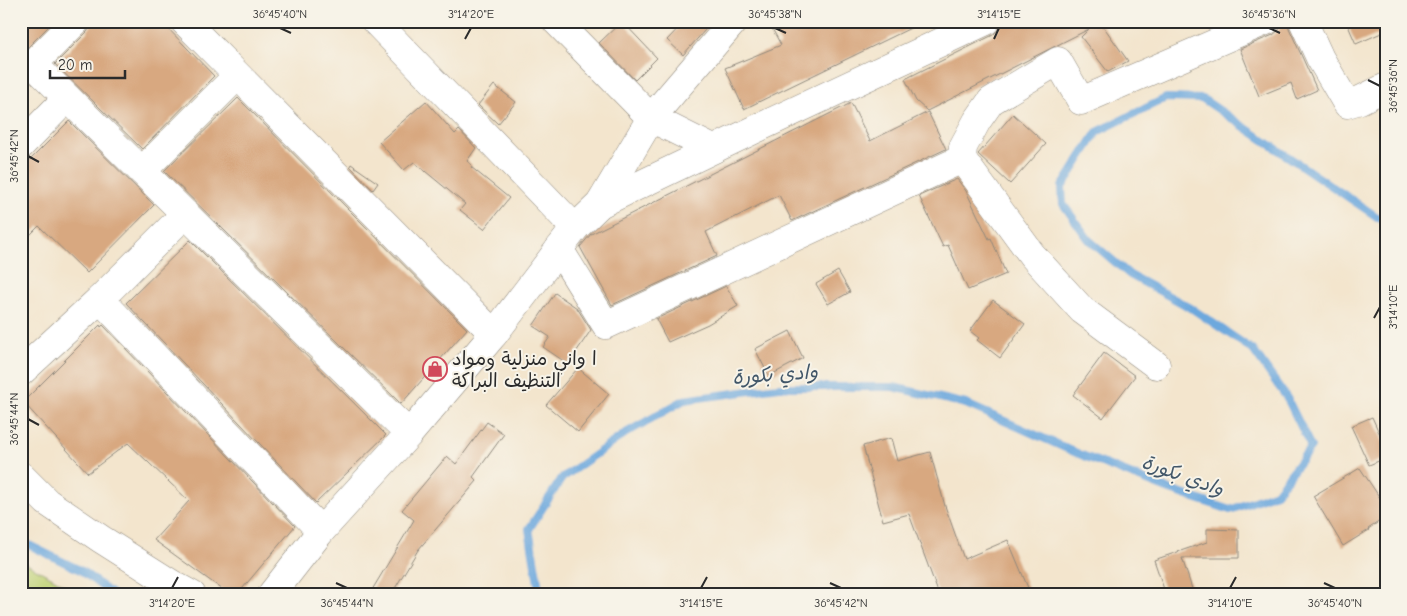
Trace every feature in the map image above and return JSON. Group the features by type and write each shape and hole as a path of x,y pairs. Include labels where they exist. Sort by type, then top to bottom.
{"street":[{"path":"76,21 33,64 409,434"},
{"path":"184,21 494,334"},
{"path":"375,21 575,228"},
{"path":"556,21 651,118 713,149"},
{"path":"271,595 321,531 409,434 494,334 575,228 600,204 651,118 734,21"},
{"path":"600,204 986,21"},
{"path":"1156,365 1082,310 1032,255 962,159 963,147 991,101 1058,61 1082,101 1266,21"},
{"path":"1304,21 1320,58 1347,104 1360,100 1386,87"},
{"path":"142,171 237,76"},
{"path":"21,145 67,98"},
{"path":"559,249 606,325 962,159"},
{"path":"21,372 100,299 185,214"},
{"path":"100,299 321,531"},
{"path":"21,476 47,502 93,534 192,595"}],"green space":[{"path":"21,561 51,577 81,595 21,595"}],"building":[{"path":"21,21 54,21 21,54"},
{"path":"91,21 161,21 214,76 142,149 55,64 87,32 91,26"},
{"path":"622,21 657,58 635,80 599,43"},
{"path":"685,21 713,21 683,55 667,40"},
{"path":"768,21 925,21 744,109 725,68 781,45"},
{"path":"1001,21 1104,21 1101,23 1128,61 1108,72 1081,37 1089,29 927,111 916,101 905,79 993,35 999,29"},
{"path":"1281,21 1288,21 1289,28 1317,90 1297,99 1291,83 1259,96 1240,49 1273,35 1279,30"},
{"path":"1346,21 1386,21 1386,31 1356,44"},
{"path":"494,85 516,102 498,124 478,105"},
{"path":"238,98 467,329 401,404 164,171"},
{"path":"426,101 455,134 459,130 476,148 467,161 472,165 471,167 509,198 484,229 460,210 465,204 414,162 404,170 379,142"},
{"path":"851,103 870,141 928,112 946,149 792,221 779,195 706,232 717,256 612,305 580,247 591,234"},
{"path":"1013,114 1046,144 1010,184 978,154"},
{"path":"69,121 154,205 87,273 39,226 21,244 21,169"},
{"path":"351,164 378,183 373,190 350,166"},
{"path":"957,179 966,191 989,239 991,238 1006,274 968,290 948,245 943,247 919,196"},
{"path":"190,240 386,435 316,503 126,303"},
{"path":"838,271 850,292 828,304 816,284"},
{"path":"726,286 738,306 708,324 668,342 656,319"},
{"path":"555,293 577,308 591,330 568,364 543,347 550,337 533,326"},
{"path":"993,300 1025,324 1000,358 977,340 979,338 970,331"},
{"path":"100,325 101,327 103,325 295,526 237,595 230,595 154,540 189,501 128,443 88,473 23,402"},
{"path":"790,331 803,358 769,376 755,349"},
{"path":"1104,353 1135,376 1103,418 1073,395"},
{"path":"578,368 609,394 578,432 546,405"},
{"path":"1372,417 1386,448 1386,458 1369,465 1351,426"},
{"path":"487,422 504,434 473,477 477,481 418,550 391,595 369,595 414,520 402,510 447,456 456,464"},
{"path":"891,438 897,461 930,452 945,506 964,559 1008,540 1031,595 939,595 909,514 883,521 863,446"},
{"path":"1360,468 1386,507 1386,517 1343,546 1313,496"},
{"path":"1207,529 1239,530 1239,558 1182,558 1194,595 1166,595 1154,560 1207,542"}],"waterway":[{"name":"وادي بكورة","path":"540,595 529,529 562,478 626,433 684,400 779,387 893,387 966,404 1079,454 1170,490 1230,510 1276,493 1311,447 1287,398 1253,350 1191,308 1130,275 1089,240 1063,204 1062,187 1097,132 1166,98 1203,99 1386,223"},
{"name":"وادي بكورة","path":"21,541 82,571 113,595"}],"place":[{"name":"ا واني منزلية ومواد التنظيف البراكة","path":"435,369"}]}
